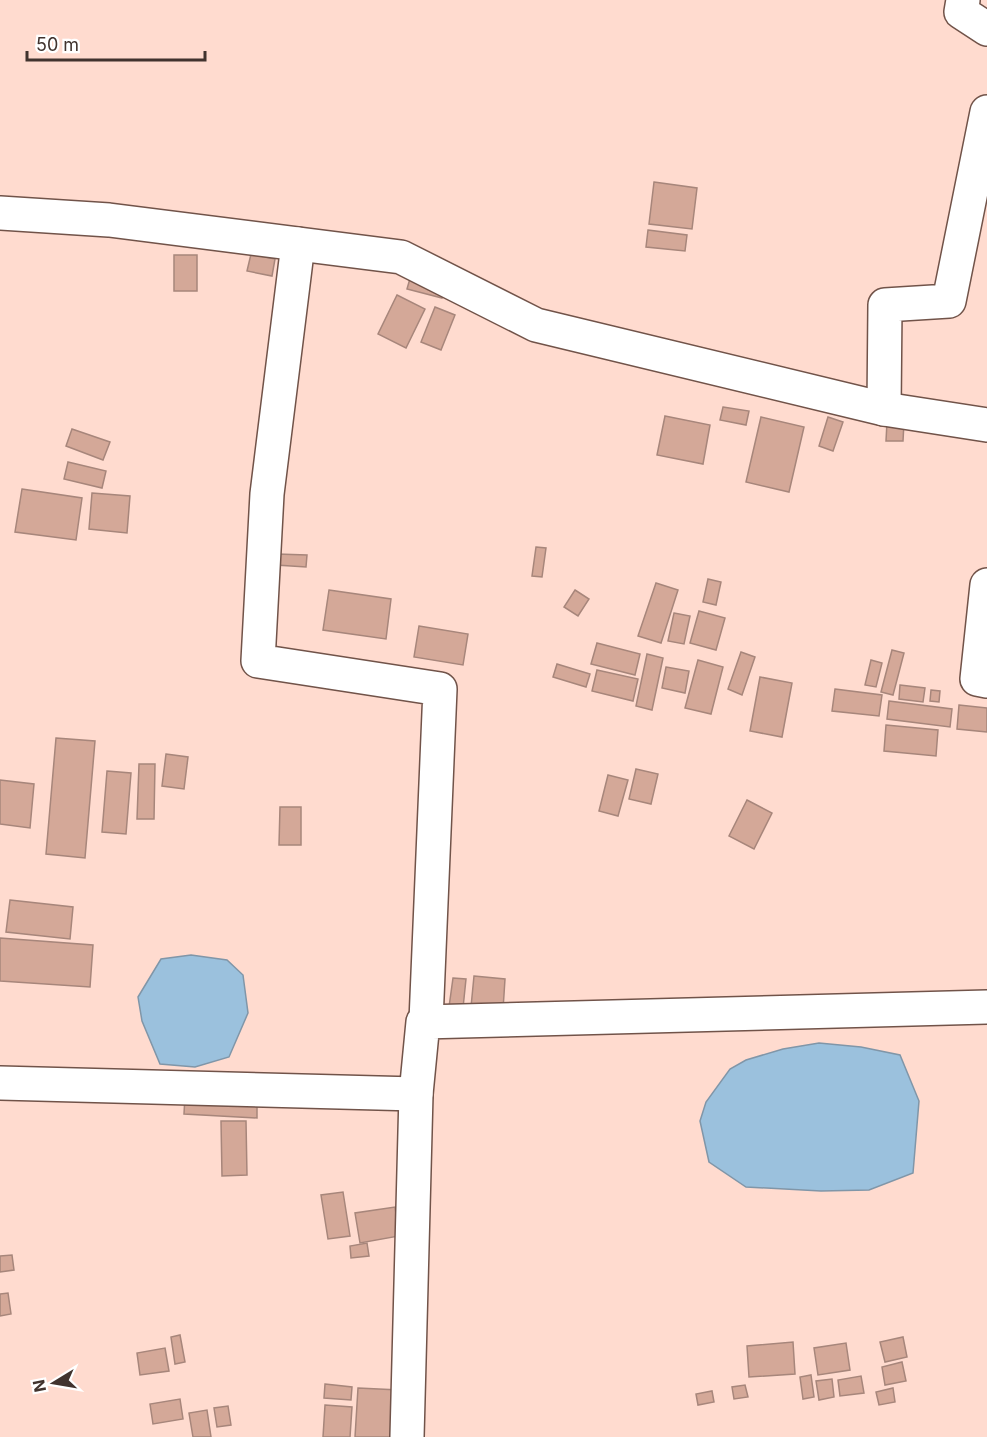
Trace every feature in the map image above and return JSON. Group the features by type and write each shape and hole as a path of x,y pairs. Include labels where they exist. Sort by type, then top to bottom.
{"street":[{"path":"963,0 961,12 987,29"},
{"path":"884,409 885,305 949,301 987,112"},
{"path":"0,213 109,220 401,257 536,324 884,409 987,425"},
{"path":"298,244 267,494 258,661 440,689 426,1021 423,1022 416,1094 407,1437"},
{"path":"987,585 978,679 987,681"},
{"path":"426,1021 987,1007"},
{"path":"0,1083 416,1094"}],"water":[{"path":"191,955 227,960 243,975 248,1013 229,1057 195,1067 160,1064 142,1021 138,997 161,959"},
{"path":"819,1043 861,1047 900,1055 919,1101 913,1173 869,1190 821,1191 746,1187 709,1162 700,1121 706,1102 730,1069 746,1060 783,1049"}],"building":[{"path":"654,182 697,188 692,229 649,224"},
{"path":"648,230 687,235 685,251 646,247"},
{"path":"251,254 275,259 272,276 247,271"},
{"path":"174,255 197,255 197,291 174,291"},
{"path":"411,275 446,284 442,298 407,289"},
{"path":"397,295 425,309 406,348 378,334"},
{"path":"435,307 455,315 441,350 421,342"},
{"path":"723,407 749,411 746,425 720,420"},
{"path":"665,416 710,425 703,464 657,455"},
{"path":"761,417 804,427 789,492 746,482"},
{"path":"828,417 843,422 833,451 819,446"},
{"path":"887,422 904,422 903,441 886,441"},
{"path":"72,429 110,442 103,460 66,446"},
{"path":"68,462 106,471 102,488 64,479"},
{"path":"22,489 82,498 76,540 15,532"},
{"path":"92,493 130,496 127,533 89,529"},
{"path":"536,547 546,548 542,577 532,576"},
{"path":"277,554 307,555 306,567 276,565"},
{"path":"708,579 721,582 716,605 703,602"},
{"path":"656,583 678,590 661,643 638,636"},
{"path":"329,590 391,599 386,639 323,630"},
{"path":"575,590 589,599 578,616 564,607"},
{"path":"699,611 725,618 716,650 690,643"},
{"path":"674,613 690,616 684,644 668,641"},
{"path":"419,626 468,634 463,665 414,657"},
{"path":"597,643 640,654 635,675 591,664"},
{"path":"892,650 904,653 893,695 881,692"},
{"path":"741,652 755,657 742,695 728,689"},
{"path":"647,654 663,658 652,710 636,706"},
{"path":"698,660 723,667 711,714 685,708"},
{"path":"871,660 882,663 876,687 865,685"},
{"path":"557,664 590,674 586,687 553,677"},
{"path":"666,667 689,671 685,693 662,688"},
{"path":"597,670 638,679 633,701 592,691"},
{"path":"760,677 792,683 782,737 750,731"},
{"path":"900,685 925,688 923,702 899,699"},
{"path":"835,689 882,695 879,716 832,711"},
{"path":"931,690 940,691 939,702 930,701"},
{"path":"889,701 952,709 950,727 887,719"},
{"path":"959,705 987,708 987,732 957,729"},
{"path":"886,725 938,730 936,756 884,751"},
{"path":"56,738 95,741 85,858 46,854"},
{"path":"166,754 188,757 184,789 162,786"},
{"path":"139,764 155,764 154,819 137,819"},
{"path":"636,769 658,774 651,804 629,799"},
{"path":"107,771 131,773 126,834 102,832"},
{"path":"608,775 628,780 618,816 599,811"},
{"path":"0,780 34,784 30,828 0,824"},
{"path":"747,800 772,813 754,849 729,836"},
{"path":"280,807 301,807 301,845 279,845"},
{"path":"10,900 73,907 70,939 6,932"},
{"path":"0,938 93,945 90,987 0,981"},
{"path":"474,976 505,979 503,1010 471,1007"},
{"path":"453,978 466,979 463,1008 449,1007"},
{"path":"185,1096 257,1099 257,1118 184,1114"},
{"path":"221,1121 246,1121 247,1175 222,1176"},
{"path":"343,1192 350,1236 328,1239 321,1195"},
{"path":"395,1207 399,1236 360,1243 355,1213"},
{"path":"367,1243 369,1256 351,1258 350,1246"},
{"path":"12,1255 14,1270 0,1272 0,1256"},
{"path":"8,1293 11,1314 0,1316 0,1294"},
{"path":"180,1335 185,1362 175,1364 171,1337"},
{"path":"903,1337 907,1357 885,1362 880,1342"},
{"path":"793,1342 795,1374 749,1377 747,1346"},
{"path":"846,1343 850,1370 818,1375 814,1348"},
{"path":"165,1348 169,1371 140,1375 137,1353"},
{"path":"902,1362 906,1381 885,1385 882,1367"},
{"path":"811,1375 814,1397 803,1399 800,1377"},
{"path":"861,1376 864,1393 840,1396 838,1380"},
{"path":"832,1379 834,1397 819,1400 816,1381"},
{"path":"325,1384 352,1387 351,1400 324,1398"},
{"path":"745,1385 748,1397 734,1399 732,1387"},
{"path":"358,1388 399,1390 396,1437 355,1437"},
{"path":"893,1388 895,1402 879,1405 876,1392"},
{"path":"712,1391 714,1402 698,1405 696,1394"},
{"path":"180,1399 183,1419 153,1424 150,1404"},
{"path":"325,1405 352,1407 350,1437 323,1437"},
{"path":"228,1406 231,1425 217,1427 214,1408"},
{"path":"207,1410 211,1437 193,1437 189,1413"}]}
